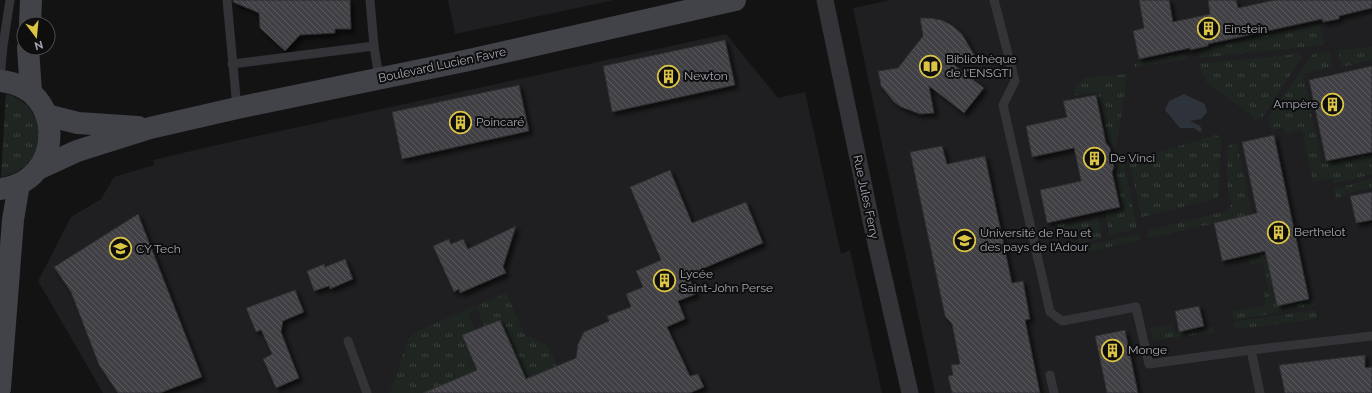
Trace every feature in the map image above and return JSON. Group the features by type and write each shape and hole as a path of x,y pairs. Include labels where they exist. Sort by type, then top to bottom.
{"street":[{"path":"31,16 32,0"},
{"name":"Boulevard Lucien Favre","path":"38,168 78,151 150,128 237,108 477,58 735,0"},
{"name":"Rue Jules Ferry","path":"825,0 867,205 910,393"},
{"path":"29,56 31,92"},
{"path":"0,79 18,85 31,92 40,103 46,115 50,130 49,145 45,158 38,168 30,178 9,187 13,220 0,388"},
{"name":"Boulevard Lucien Favre","path":"46,115 78,123 150,128"}],"lane":[{"path":"0,79 2,46 10,0"},
{"path":"227,0 237,108"},
{"path":"370,0 374,46 379,78"},
{"path":"994,0 1015,81 1003,105 1050,312 1062,321 1136,307 1149,364 1372,336"},
{"path":"0,30 2,46"},
{"path":"232,64 374,46"},
{"path":"348,341 367,393"},
{"path":"1251,350 1260,393"},
{"path":"1050,375 1054,393"}],"shaded area":[{"path":"448,0 614,0 455,34"},
{"path":"891,0 1372,0 1372,393 935,393 853,8"},
{"path":"726,34 778,98 805,92 841,254 850,250 882,393 103,393 38,281 71,217 101,199 114,177 154,165 153,160"},
{"path":"1184,94 1205,104 1207,112 1201,119 1190,121 1200,126 1202,130 1200,132 1194,128 1180,128 1165,110 1169,101"}],"green space":[{"path":"1319,24 1324,42 1322,45 1199,58 1198,50"},
{"path":"1372,47 1372,60 1342,67 1338,50"},
{"path":"1330,52 1332,67 1303,74 1322,164 1372,154 1372,174 1333,184 1332,178 1313,182 1302,130 1286,134 1283,127 1271,130 1267,119 1313,54"},
{"path":"1186,53 1187,59 1135,67 1134,63"},
{"path":"1299,54 1302,57 1262,118 1255,120 1252,115 1207,83 1198,64"},
{"path":"1127,74 1115,156 1113,145 1108,138 1098,92 1075,95 1074,89 1084,78"},
{"path":"6,93 17,98 26,105 33,114 37,123 39,134 38,144 34,155 26,165 14,173 1,177"},
{"path":"1216,135 1221,138 1218,198 1142,217 1129,161"},
{"path":"1237,143 1252,215 1148,238 1149,230 1227,211 1232,204 1227,186 1228,146"},
{"path":"1116,162 1124,163 1137,228 1110,235 1105,212 1122,207 1115,170"},
{"path":"1372,179 1372,188 1336,198 1334,189"},
{"path":"1098,218 1102,238 1080,244 1076,229 1056,233 1054,223 1065,220 1067,226"},
{"path":"1139,234 1140,240 1082,253 1081,247"},
{"path":"1265,251 1277,306 1314,298 1315,306 1234,320 1232,312 1266,305 1264,291 1269,290 1263,262 1250,264 1248,255"},
{"path":"506,293 525,335 548,346 557,366 526,379 500,320 484,326 477,309 468,313 475,330 477,370 423,393 390,393 408,340 415,332"},
{"path":"1316,310 1316,319 1235,329 1234,322"},
{"path":"1173,325 1175,333 1213,326 1214,333 1153,340 1150,328"}],"building":[{"path":"233,0 350,0 351,29 335,29 335,33 300,35 285,51 260,28 259,13 233,2"},
{"name":"Einstein","path":"1139,0 1169,0 1173,22 1210,14 1208,0 1236,0 1238,8 1275,0 1372,0 1372,8 1339,16 1339,19 1323,22 1322,19 1208,44 1208,46 1190,50 1190,48 1139,59 1133,31 1144,28"},
{"path":"920,18 942,20 953,26 962,34 976,58 949,61 984,88 964,113 929,86 934,113 920,114 901,107 894,102 881,86 878,71 898,68 923,36"},
{"name":"Newton","path":"725,40 735,85 612,112 603,66"},
{"name":"Ampère","path":"1372,66 1372,152 1326,161 1309,80"},
{"name":"Poincaré","path":"519,85 529,131 402,159 392,112"},
{"name":"De Vinci","path":"1096,95 1106,143 1110,148 1114,167 1112,172 1120,207 1047,223 1040,190 1081,181 1074,148 1032,157 1026,126 1067,117 1063,101"},
{"name":"Berthelot","path":"1274,135 1309,299 1277,306 1265,251 1222,261 1214,223 1257,213 1242,142"},
{"path":"942,146 947,164 985,156 1012,283 1023,281 1030,319 1025,320 1040,393 952,393 948,376 953,375 951,365 960,364 952,324 945,316 910,152"},
{"name":"Lycée Saint-John Perse","path":"670,170 692,223 746,202 763,243 688,275 696,294 678,301 685,319 667,327 690,376 698,374 704,387 690,393 423,393 477,370 462,335 500,320 526,379 576,358 578,344 584,332 609,321 607,316 631,307 626,294 643,287 636,271 661,260 630,187"},
{"path":"1372,192 1372,220 1356,223 1350,196"},
{"path":"138,214 202,377 160,393 118,393 99,365 71,292 54,267"},
{"path":"516,226 503,267 506,273 460,293 459,289 454,292 433,246 449,239 451,244 463,239 468,249"},
{"path":"345,259 353,279 330,289 329,286 314,291 307,271 324,264 325,267"},
{"path":"295,290 304,312 283,321 281,332 299,378 276,388 263,359 272,354 261,330 256,332 246,308"},
{"path":"1199,306 1204,326 1179,332 1175,311"},
{"name":"Monge","path":"1125,330 1138,393 1107,393 1095,336"},
{"path":"1365,355 1365,368 1372,367 1372,393 1285,393 1279,365"}],"place":[{"name":"Einstein","path":"1208,29"},
{"name":"Bibliothèque de l'ENSGTI","path":"930,66"},
{"name":"Newton","path":"669,76"},
{"name":"Ampère","path":"1333,104"},
{"name":"Poincaré","path":"460,122"},
{"name":"De Vinci","path":"1094,158"},
{"name":"Berthelot","path":"1278,232"},
{"name":"Université de Pau et des pays de l'Adour","path":"964,240"},
{"name":"CY Tech","path":"120,249"},
{"name":"Lycée Saint-John Perse","path":"665,281"},
{"name":"Monge","path":"1113,350"}]}
